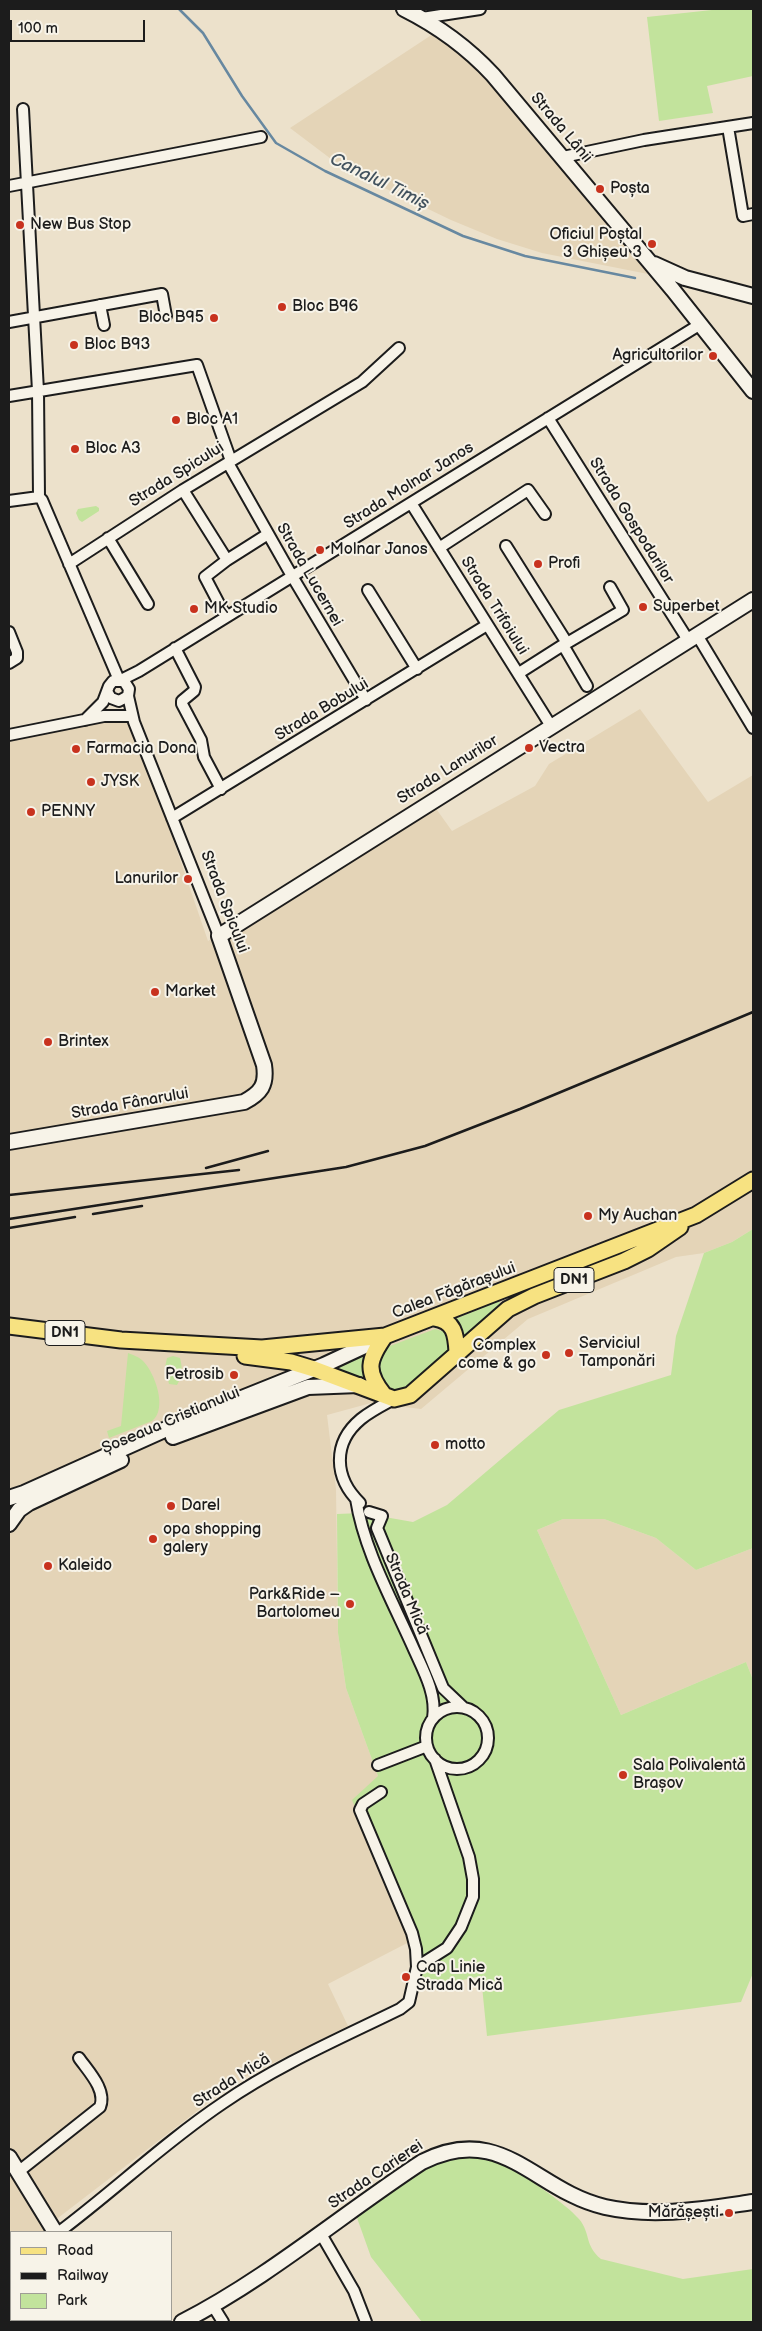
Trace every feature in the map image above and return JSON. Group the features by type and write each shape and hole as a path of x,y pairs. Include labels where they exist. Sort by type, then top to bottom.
{"main road":[{"name":"Calea Făgărașului","path":"9,1326 147,1342 262,1348 385,1336 696,1215 753,1180"},
{"name":"DN1","path":"314,1369 389,1397 410,1395 495,1319 521,1302 624,1261 648,1249 696,1215"},
{"path":"435,1318 444,1320 453,1328 457,1352"},
{"path":"385,1336 376,1349 370,1364 373,1380 389,1397"},
{"name":"Calea Făgărașului","path":"147,1342 162,1348 291,1362 314,1369"}],"street":[{"name":"Strada Lânii","path":"404,9 446,33 478,58 651,263 753,391"},
{"path":"422,18 480,9"},
{"path":"23,109 30,275 35,317 38,391 38,497 42,500 69,564 114,681 111,698 123,697"},
{"path":"563,157 644,140 753,123"},
{"path":"728,127 743,216 753,214"},
{"path":"9,186 260,137"},
{"path":"651,263 685,278 753,296"},
{"path":"673,290 685,278"},
{"path":"9,322 162,294 166,316"},
{"path":"100,306 104,325"},
{"name":"Strada Molnar Janos","path":"114,681 135,673 699,324"},
{"name":"Strada Spicului","path":"69,564 183,490 362,382 398,348"},
{"name":"Strada Lucernei","path":"38,391 197,364 230,462 268,534 366,700"},
{"path":"9,396 38,391"},
{"name":"Strada Gospodarilor","path":"548,418 693,637"},
{"path":"183,490 227,560"},
{"path":"439,548 528,490 545,514"},
{"path":"9,501 38,497"},
{"name":"Strada Trifoiului","path":"411,503 551,726"},
{"path":"226,617 205,577 227,560 268,534"},
{"path":"108,538 148,604"},
{"path":"506,546 565,644 587,686"},
{"path":"519,673 623,610 610,587"},
{"path":"368,590 417,670"},
{"name":"Strada Lanurilor","path":"219,936 753,600"},
{"name":"Strada Bobului","path":"172,818 417,670 486,625"},
{"path":"9,632 17,652 16,658 9,663"},
{"path":"693,637 753,728"},
{"path":"175,648 195,687 194,691 182,701 182,704 202,740 204,757 221,789"},
{"path":"104,716 123,697 135,673"},
{"path":"114,681 127,683 123,697"},
{"path":"84,720 96,710 114,681"},
{"name":"Strada Spicului","path":"123,697 219,936 264,1065 266,1081 262,1090 256,1096"},
{"path":"9,735 104,716 131,719"},
{"name":"Strada Fânarului","path":"9,1142 244,1102 256,1096"},
{"name":"Șoseaua Cristianului","path":"9,1498 182,1422 314,1369 385,1336"},
{"name":"Șoseaua Cristianului","path":"9,1524 19,1510 29,1502 184,1432 308,1386 346,1387 360,1385"},
{"path":"356,1499 340,1473 338,1459 340,1449 351,1428 389,1397"},
{"name":"Strada Mică","path":"356,1499 369,1512 377,1528 443,1688 463,1708 472,1710 480,1716 486,1725 488,1736 483,1756 475,1763 461,1769 446,1767"},
{"name":"Strada Mică","path":"356,1499 359,1517 371,1551 428,1683 435,1707 426,1736 427,1746"},
{"name":"Strada Mică","path":"369,1512 382,1516 377,1528"},
{"name":"Șoseaua Cristianului","path":"9,1513 9,1524"},
{"path":"433,1718 441,1711 451,1707 463,1708"},
{"path":"378,1765 427,1746 434,1759 469,1857 473,1879 473,1897 461,1927 447,1948 417,1967"},
{"path":"434,1759 446,1767 441,1783"},
{"name":"Strada Mică","path":"60,2231 188,2128 231,2097 254,2083 400,2009 409,2002 417,1967 416,1949 412,1933 360,1810 363,1804 381,1792"},
{"path":"18,2172 100,2107 101,2091 79,2058"},
{"name":"Strada Carierei","path":"182,2322 213,2306 322,2234 422,2162 436,2155 465,2149 487,2151 506,2156 585,2201 623,2211 664,2212 753,2202"},
{"path":"9,2157 54,2231"},
{"path":"322,2234 354,2291 366,2322"},
{"path":"213,2306 222,2322"}],"shaded area":[{"path":"433,34 477,65 648,274 542,253 497,239 451,220 343,168 290,128"},
{"path":"640,709 708,802 753,775 753,1229 732,1242 704,1253 676,1257 528,1319 421,1409 371,1403 327,1415 336,1489 338,1633 346,1688 378,1776 413,1940 328,1984 348,2026 235,2082 54,2221 58,2231 10,2231 10,2321 97,2322 9,2322 9,733 125,712 161,804 208,941 432,803 452,831 535,786 549,764"},
{"path":"563,1519 604,1519 656,1538 696,1570 753,1548 753,1680 746,1662 621,1715 537,1530"}],"green space":[{"path":"721,9 753,9 753,76 707,86 713,113 659,121 647,17"},
{"path":"96,506 99,508 99,511 82,522 79,520 76,513 78,509"},
{"path":"753,1229 753,1548 696,1570 656,1538 604,1519 563,1519 537,1530 621,1715 746,1662 753,1680 753,1973 741,2002 487,2036 481,1976 425,1988 413,1940 352,1800 378,1776 346,1688 338,1633 337,1514 362,1513 413,1522 447,1505 559,1410 671,1375 676,1336 704,1253 732,1242"},
{"path":"499,1301 501,1306 465,1340 460,1325 455,1319"},
{"path":"435,1329 445,1332 450,1337 450,1351 408,1390 396,1392 383,1386 377,1377 379,1354 390,1346"},
{"path":"128,1353 141,1359 151,1373 158,1390 159,1408 157,1415 152,1421 109,1438 107,1431 121,1426"},
{"path":"368,1353 371,1383 331,1369"},
{"path":"173,1356 180,1358 182,1366 177,1385 169,1384 165,1367 167,1358"},
{"path":"460,2154 491,2158 524,2176 551,2195 573,2212 583,2224 592,2249 601,2259 683,2279 753,2269 753,2322 422,2322 371,2257 356,2215 429,2165"}],"waterway":[{"name":"Canalul Timiș","path":"179,9 203,33 242,96 276,143 325,171 463,236 525,256 635,278"}],"railway":[{"path":"9,1219 346,1167 425,1146 520,1109 753,1012"},
{"path":"206,1168 268,1151"},
{"path":"9,1195 239,1170"},
{"path":"93,1214 142,1206"},
{"path":"9,1228 75,1217"}],"place":[{"name":"Poșta","path":"600,189"},
{"name":"New Bus Stop","path":"20,225"},
{"name":"Oficiul Poștal 3 Ghișeu 3","path":"652,244"},
{"name":"Bloc B96","path":"282,307"},
{"name":"Bloc B95","path":"214,318"},
{"name":"Bloc B93","path":"74,345"},
{"name":"Agricultorilor","path":"713,356"},
{"name":"Bloc A1","path":"176,420"},
{"name":"Bloc A3","path":"75,449"},
{"name":"Molnar Janos","path":"320,550"},
{"name":"Profi","path":"538,564"},
{"name":"Superbet","path":"643,607"},
{"name":"MK Studio","path":"194,609"},
{"name":"Vectra","path":"529,748"},
{"name":"Farmacia Dona","path":"76,749"},
{"name":"JYSK","path":"91,782"},
{"name":"PENNY","path":"31,812"},
{"name":"Lanurilor","path":"188,879"},
{"name":"Market","path":"155,992"},
{"name":"Brintex","path":"48,1042"},
{"name":"My Auchan","path":"588,1216"},
{"name":"Serviciul Tamponări","path":"569,1353"},
{"name":"Complex come & go","path":"546,1355"},
{"name":"Petrosib","path":"234,1375"},
{"name":"motto","path":"435,1445"},
{"name":"Darel","path":"171,1506"},
{"name":"opa shopping galery","path":"153,1539"},
{"name":"Kaleido","path":"48,1566"},
{"name":"Park&Ride – Bartolomeu","path":"350,1604"},
{"name":"Sala Polivalentă Brașov","path":"623,1775"},
{"name":"Cap Linie Strada Mică","path":"406,1977"},
{"name":"Mărășești","path":"729,2213"}]}
